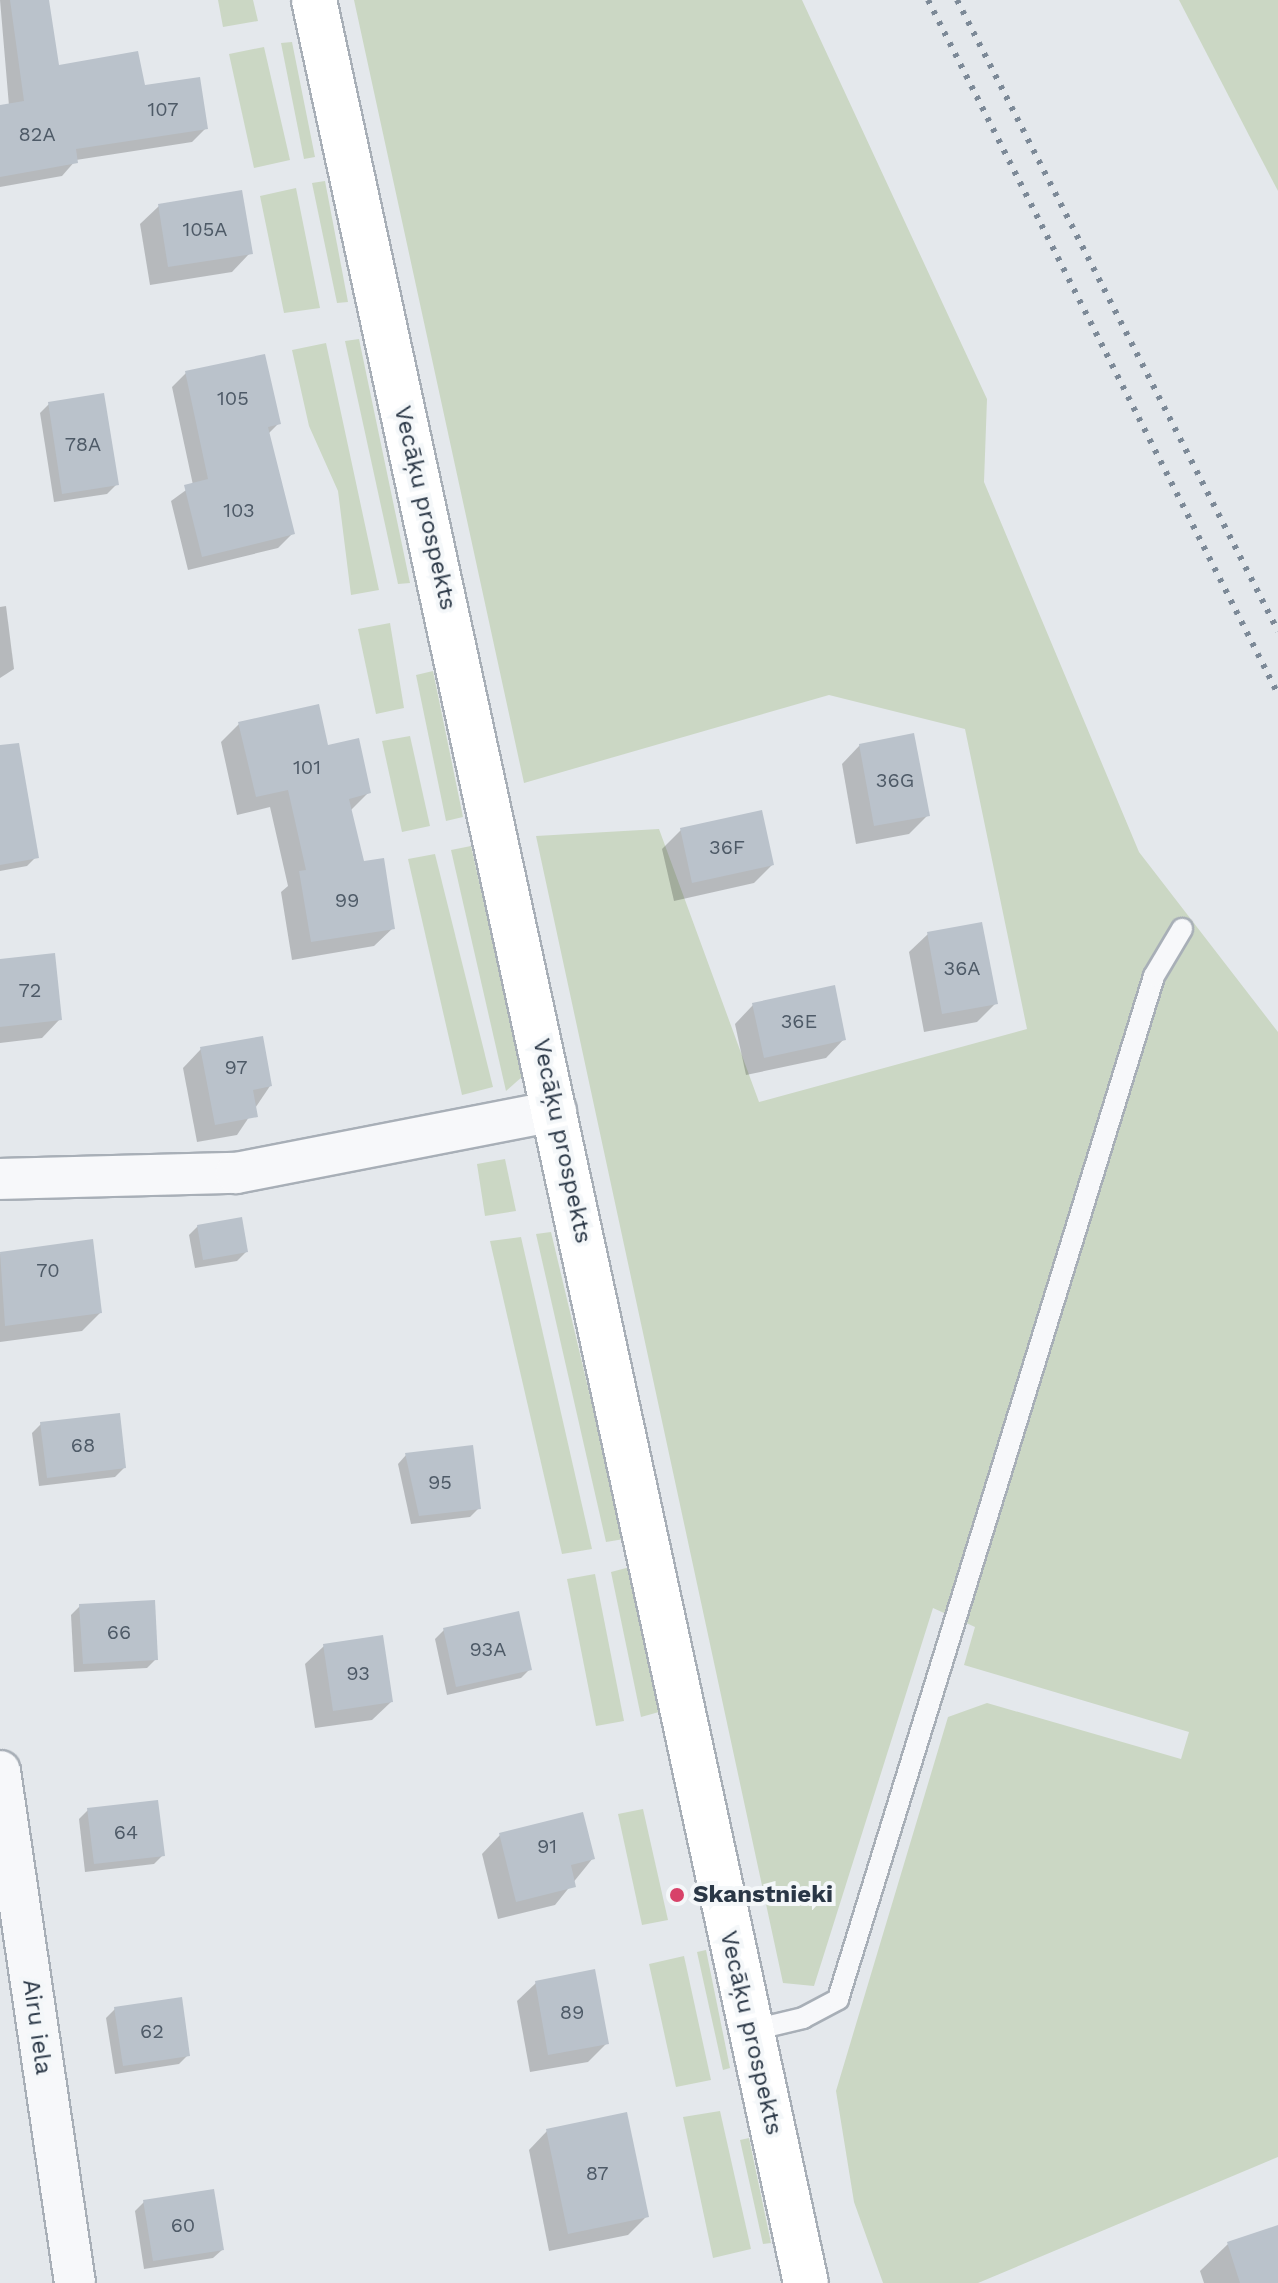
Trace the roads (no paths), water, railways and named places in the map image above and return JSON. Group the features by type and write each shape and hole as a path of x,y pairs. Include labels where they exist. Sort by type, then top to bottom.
{"main road":[{"name":"Vecāķu prospekts","path":"314,0 556,1111 749,2031 806,2283"}],"street":[{"path":"0,1179 236,1173 556,1111"},
{"name":"Airu iela","path":"0,1771 75,2283"}],"lane":[{"path":"749,2031 803,2018 838,1999 1154,976 1182,929"}],"railway":[{"path":"928,0 1278,694"},
{"path":"957,0 1278,631"}],"place":[{"name":"Skanstnieki","path":"677,1895"}]}
